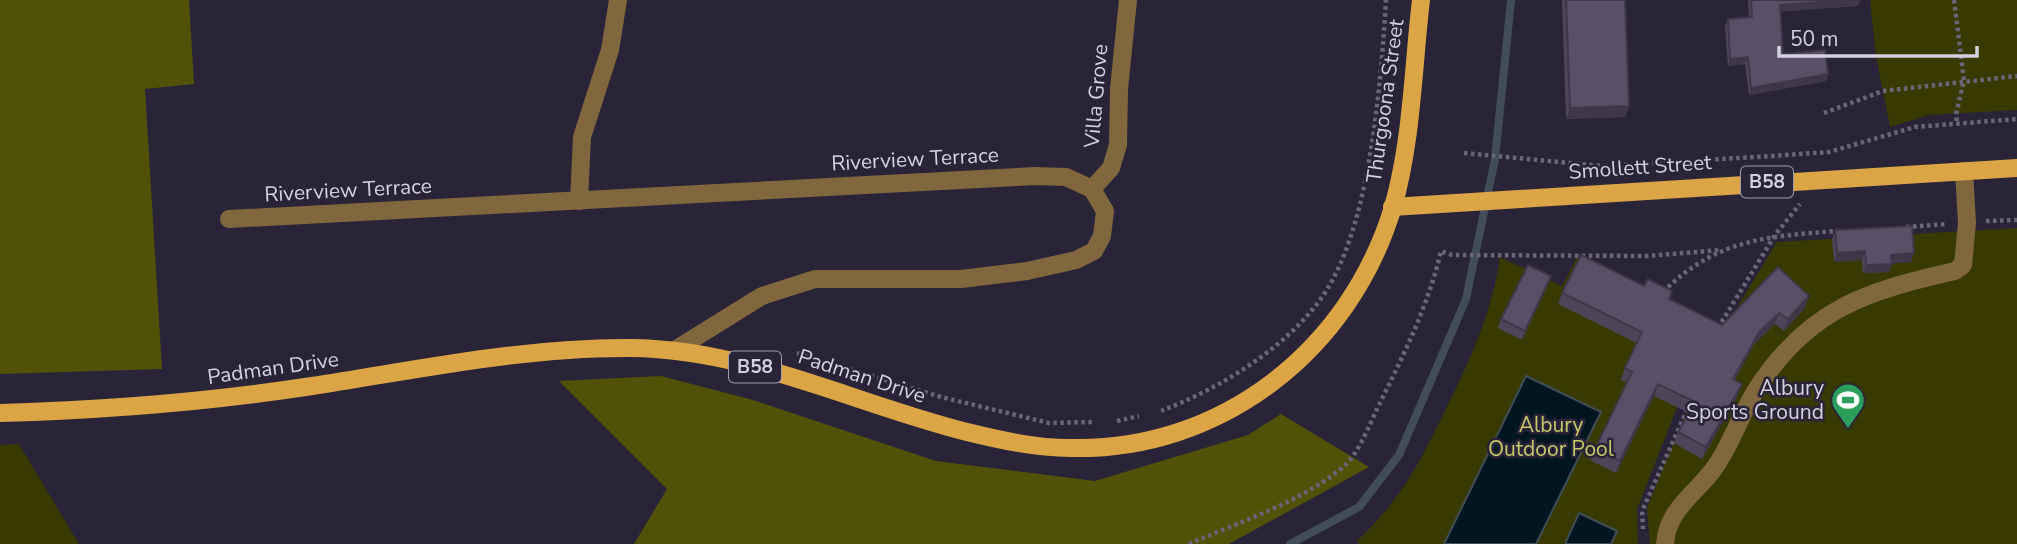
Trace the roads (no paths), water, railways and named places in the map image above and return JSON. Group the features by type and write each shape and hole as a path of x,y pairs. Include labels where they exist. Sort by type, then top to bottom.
{"main road":[{"name":"Thurgoona Street","path":"1392,207 1402,157 1421,0"},
{"name":"Smollett Street","path":"1392,207 2017,168"},
{"name":"Padman Drive","path":"0,413 136,407 219,398 543,352 634,348 675,351 789,376 914,417 1007,441 1070,449 1125,445 1170,436 1217,419 1262,393 1295,366 1328,332 1354,295 1392,207"}],"street":[{"path":"579,201 582,137 610,50 618,0"},
{"name":"Villa Grove","path":"1092,189 1111,168 1118,145 1119,89 1128,0"},
{"path":"1665,544 1665,535 1680,504 1713,470 1756,389 1798,336 1826,313 1867,295 1960,268 1967,223 1964,171"},
{"name":"Riverview Terrace","path":"229,219 1036,176 1066,177 1092,189"},
{"path":"675,351 762,296 815,279 961,279 1076,260 1094,251 1101,236 1105,211 1092,189"}],"water":[{"path":"1526,376 1601,412 1536,544 1444,544"},
{"path":"1579,513 1617,531 1611,544 1565,544"}],"waterway":[{"path":"1290,544 1359,507 1399,455 1466,299 1495,159 1511,0"}],"place":[{"name":"Albury Sports Ground","path":"1848,430"}],"park label":[{"name":"Albury Outdoor Pool","path":"1551,437"}]}
